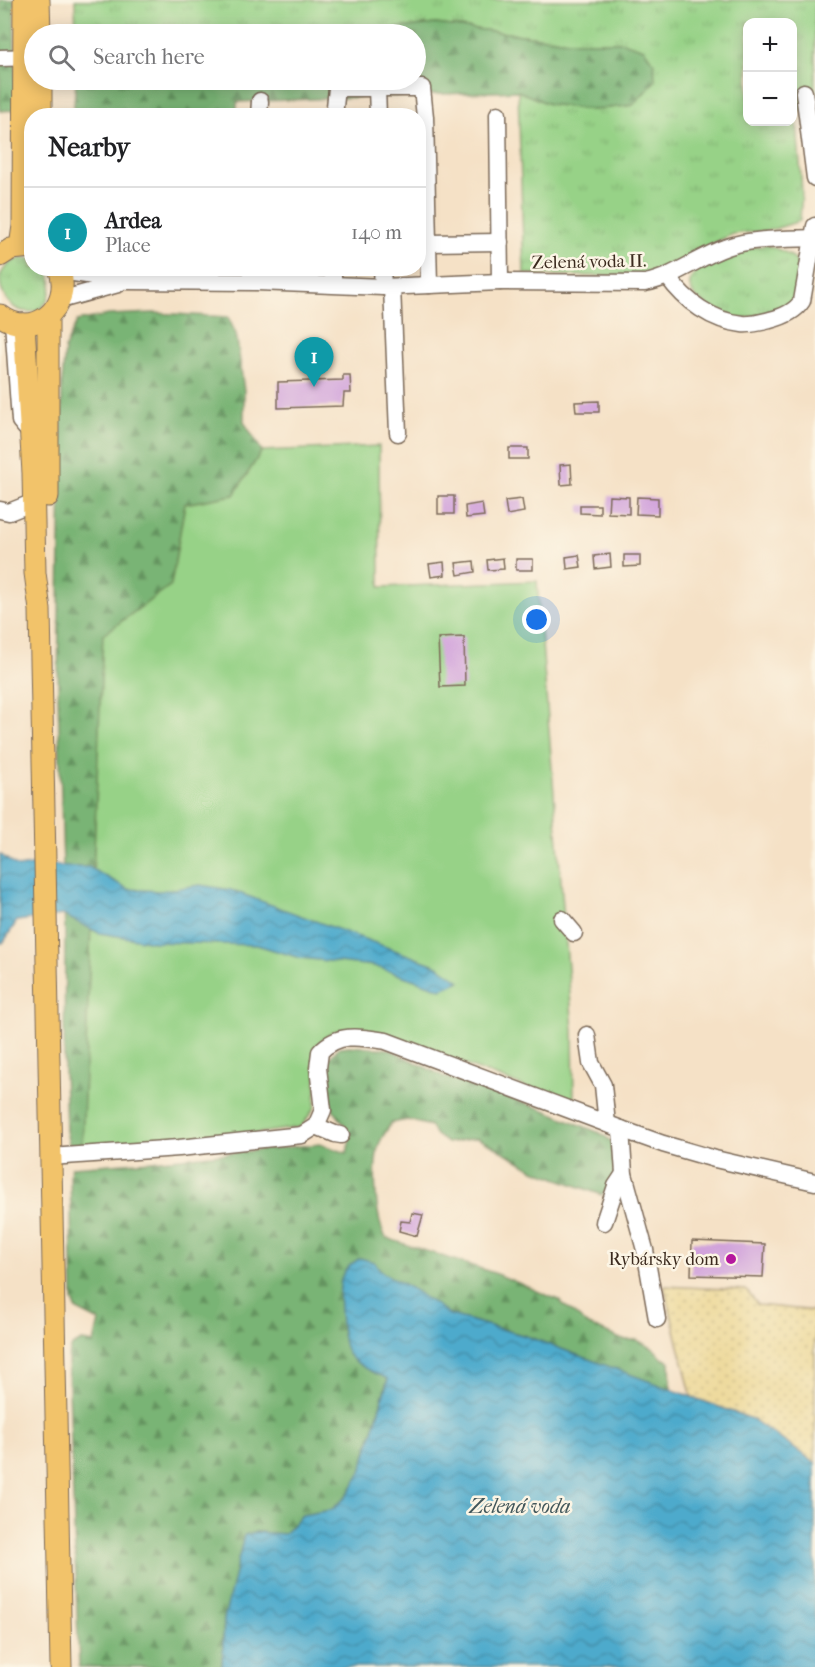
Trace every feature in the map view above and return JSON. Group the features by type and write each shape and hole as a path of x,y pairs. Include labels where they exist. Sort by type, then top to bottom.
{"main road":[{"path":"24,0 26,24"},
{"path":"39,0 40,24"},
{"path":"27,108 28,90"},
{"path":"40,90 41,108"},
{"path":"24,198 24,233"},
{"path":"0,256 11,249 24,247"},
{"path":"61,1667 40,610 48,523 54,308 63,280 62,276"},
{"path":"40,610 35,573 31,434 12,320 36,322 54,308"}],"lane":[{"path":"0,58 24,57"},
{"path":"335,108 337,90"},
{"path":"377,90 378,108"},
{"path":"422,90 425,108"},
{"path":"804,92 815,178"},
{"path":"498,114 500,282"},
{"path":"426,117 429,285"},
{"path":"668,277 682,295 715,317 745,325 772,319 787,314 799,306 802,301 814,234"},
{"name":"Zelená voda II.","path":"333,276 387,287 500,282 645,283 668,277 710,254 735,245 814,234"},
{"path":"428,243 500,242"},
{"path":"97,276 128,281"},
{"name":"Zelená voda II.","path":"128,281 236,276"},
{"path":"384,276 387,287 399,433"},
{"path":"54,308 128,281"},
{"path":"0,510 9,512 34,502"},
{"path":"562,919 574,933"},
{"path":"587,1035 591,1063 603,1085 645,1250 657,1319"},
{"path":"50,1157 179,1148 302,1135 316,1126 323,1110 318,1068 320,1052 333,1041 346,1037 363,1037 386,1041 663,1144 715,1159 815,1182"},
{"path":"316,1126 341,1135"},
{"path":"604,1222 616,1186 624,1174"}],"green space":[{"path":"0,0 14,0 16,110 0,111"},
{"path":"75,0 815,0 815,109 797,110 797,18 743,18 743,126 797,126 797,124 802,191 800,221 771,230 733,234 699,250 661,274 589,276 524,274 518,91 549,104 592,110 633,105 623,42 577,42 436,24 76,24"},
{"path":"436,24 577,42 623,42 644,49 654,63 655,81 633,105 592,110 549,104 518,91 237,102 237,108 74,108 75,90 426,90 426,25"},
{"path":"766,245 787,253 797,263 799,276 797,298 788,307 738,320 705,304 694,295 690,281 695,272 705,265 732,254"},
{"path":"24,258 24,276 51,277 48,299 42,307 34,311 15,308 2,291 0,278 3,270 16,260"},
{"path":"154,313 228,317 236,334 244,391 244,422 262,451 234,495 185,504 171,585 103,635 82,1148 69,1144 66,1131 64,1071 65,936 58,694 62,382 65,348 77,321 109,315"},
{"path":"379,446 380,587 537,581 573,1031 574,1105 376,1032 345,1029 332,1033 318,1044 315,1107 301,1127 217,1139 82,1148 103,635 171,585 185,504 234,495 262,451"},
{"path":"339,1047 389,1049 445,1077 542,1109 602,1134 613,1143 621,1179 602,1195 534,1170 477,1138 447,1143 436,1135 430,1126 408,1120 391,1123 380,1142 376,1158 375,1181 379,1219 386,1238 497,1274 558,1300 588,1325 623,1340 637,1340 654,1349 662,1358 670,1362 671,1390 526,1336 450,1315 409,1287 383,1273 374,1262 373,1372 388,1378 361,1472 346,1497 331,1510 302,1515 284,1534 256,1532 224,1619 222,1667 79,1667 68,1358 72,1346 82,1341 94,1343 99,1321 77,1310 73,1301 70,1173 72,1167 320,1144 347,1153 351,1134 332,1108 327,1068 328,1060"}],"sand":[{"path":"664,1286 746,1290 758,1305 815,1311 815,1463 752,1419 692,1398"}],"water":[{"path":"0,854 18,867 44,863 66,867 89,867 128,889 160,891 200,885 231,890 438,966 460,981 441,989 374,966 300,958 257,945 155,942 99,933 63,915 17,921 3,943 0,943"},
{"name":"Zelená voda","path":"360,1258 374,1262 383,1273 451,1315 526,1336 752,1419 815,1463 815,1667 222,1667 224,1619 244,1535 256,1532 284,1534 302,1515 331,1510 346,1497 361,1472 388,1379 356,1362 345,1348 341,1329 341,1279 351,1264"}],"building":[{"path":"343,375 350,375 351,393 344,393 343,406 278,408 278,382 343,380"},
{"path":"599,401 599,412 576,412 575,402"},
{"path":"509,448 528,448 528,459 509,459"},
{"path":"571,464 572,484 561,485 560,465"},
{"path":"438,496 454,496 454,514 438,514"},
{"path":"609,496 629,497 629,514 608,513"},
{"path":"637,497 658,498 658,515 636,514"},
{"path":"522,499 524,512 507,515 505,501"},
{"path":"482,503 484,516 466,518 465,506"},
{"path":"580,505 600,505 600,514 580,513"},
{"path":"610,554 611,567 595,569 594,556"},
{"path":"579,555 581,567 567,569 566,557"},
{"path":"624,555 640,555 640,566 624,567"},
{"path":"503,558 504,569 488,570 487,560"},
{"path":"516,559 533,559 533,570 516,570"},
{"path":"474,561 475,572 458,575 456,563"},
{"path":"444,562 445,575 431,577 429,564"},
{"path":"464,637 465,686 440,687 438,638"},
{"path":"412,1213 423,1215 417,1236 399,1231 401,1221 410,1222"},
{"path":"692,1241 765,1244 763,1277 691,1275"}],"place":[{"name":"Ardea","path":"314,387"},
{"name":"Rybársky dom","path":"731,1259"}]}
